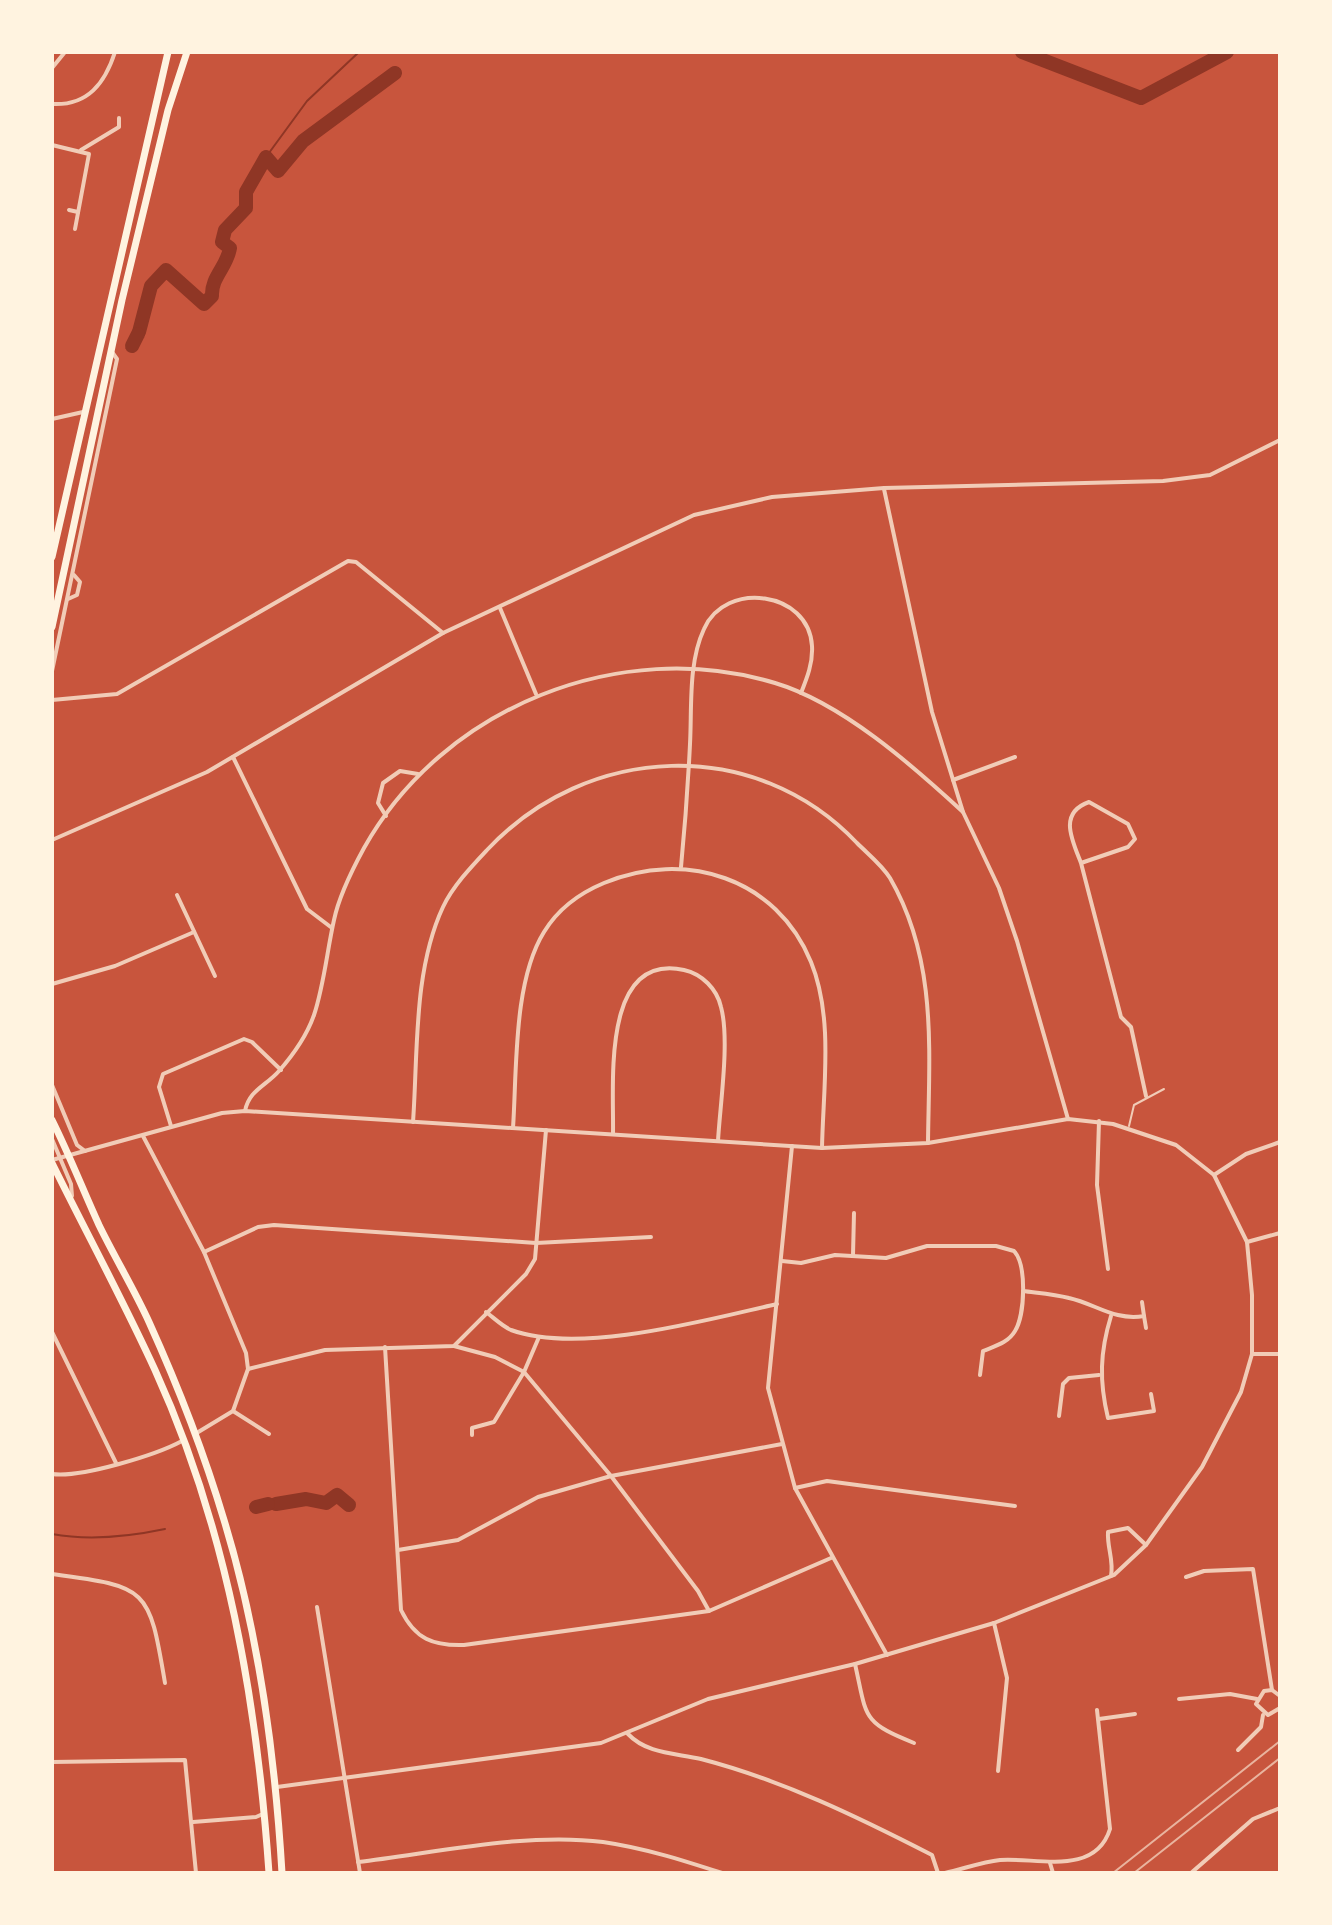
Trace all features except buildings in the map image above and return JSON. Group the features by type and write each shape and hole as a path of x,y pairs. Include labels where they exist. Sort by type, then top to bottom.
{"highway":[{"path":"52,557 168,52"},
{"path":"52,627 111,350 168,110 187,52"},
{"path":"52,1120 100,1226 148,1320 195,1434 225,1522 247,1609 277,1787 282,1873"},
{"path":"52,1162 156,1372 214,1529 234,1610 265,1813 269,1873"}],"street":[{"path":"52,68 65,52"},
{"path":"52,104 63,104 91,94 107,77 115,52"},
{"path":"81,150 119,127 119,118"},
{"path":"52,145 89,154 75,229"},
{"path":"69,210 78,212"},
{"path":"52,671 68,599 77,595 80,582 74,575 117,359 111,350"},
{"path":"52,419 83,412"},
{"path":"52,840 207,772 443,633 694,515 772,497 884,488 1163,481 1210,475 1280,440"},
{"path":"884,488 910,623 953,780 963,812 999,888 1017,941 1068,1119"},
{"path":"52,700 117,694 348,561 356,562 443,633"},
{"path":"681,867 694,669 702,631 721,607 753,596 789,606 803,619 813,643 811,667 801,694"},
{"path":"500,608 536,694"},
{"path":"245,1111 249,1096 281,1070 313,1017 332,928 351,874 386,816 418,774 461,735 536,694 601,677 694,669 728,672 776,683 871,734 916,768 963,812"},
{"path":"233,757 307,909 332,928"},
{"path":"953,780 1015,757"},
{"path":"413,1122 428,957 443,907 468,870 510,825 548,800 610,775 641,768 689,765 751,774 778,784 815,805 842,826 889,876 915,932 926,973 930,1008 928,1143"},
{"path":"386,816 378,803 383,783 400,771 418,774"},
{"path":"1081,863 1128,847 1135,839 1128,824 1089,802 1073,812 1068,825 1081,863 1121,1017 1131,1027 1146,1096"},
{"path":"513,1128 522,1013 530,968 544,932 564,907 593,888 651,869 681,867 718,874 745,886 773,905 794,929 811,961 820,990 824,1027 822,1148"},
{"path":"177,895 215,976"},
{"path":"52,984 115,966 194,932"},
{"path":"613,1134 615,1043 620,1012 638,980 651,972 679,969 705,979 721,1006 718,1141"},
{"path":"171,1126 159,1087 163,1074 244,1039 252,1042 281,1070"},
{"path":"52,1085 77,1145 85,1151"},
{"path":"52,1162 60,1157 171,1126 245,1111 822,1148 928,1143 1068,1119 1099,1121 1176,1145 1214,1175 1247,1242 1252,1354 1241,1392 1202,1467 1146,1545 1111,1576 994,1623 855,1664 708,1699 601,1743 277,1787"},
{"path":"1099,1121 1097,1185 1108,1269"},
{"path":"454,1346 526,1274 535,1259 546,1130"},
{"path":"142,1135 204,1252 246,1353 248,1369 233,1411 195,1434"},
{"path":"52,1139 71,1184 72,1203"},
{"path":"1214,1175 1246,1154 1280,1142"},
{"path":"792,1146 768,1388 795,1488 887,1655"},
{"path":"853,1255 854,1213"},
{"path":"204,1252 258,1227 274,1225 536,1243 651,1237"},
{"path":"1247,1242 1280,1233"},
{"path":"782,1261 801,1263 853,1255 886,1258 927,1246 996,1246 1018,1256 1023,1291 1016,1330 1004,1343 983,1351 980,1375"},
{"path":"1023,1291 1068,1298 1111,1316 1144,1316"},
{"path":"1142,1302 1146,1328"},
{"path":"486,1312 509,1329 539,1336 616,1335 777,1304"},
{"path":"1111,1316 1103,1341 1099,1375 1108,1418 1154,1411 1151,1394"},
{"path":"52,1332 116,1463"},
{"path":"472,1435 472,1428 494,1422 524,1372 539,1336"},
{"path":"248,1369 313,1352 454,1346 495,1357 524,1372 611,1476 698,1591 709,1611"},
{"path":"385,1347 401,1610 426,1641 444,1646 709,1611 831,1558"},
{"path":"1252,1354 1280,1354"},
{"path":"1059,1416 1063,1384 1069,1378 1099,1375"},
{"path":"233,1411 269,1434"},
{"path":"52,1474 63,1476 116,1463 182,1441"},
{"path":"398,1550 458,1540 538,1497 611,1476 783,1444"},
{"path":"795,1488 827,1481 1015,1506"},
{"path":"1111,1576 1113,1563 1106,1550 1108,1532 1128,1528 1146,1545"},
{"path":"1186,1577 1204,1571 1253,1569 1272,1690 1280,1696"},
{"path":"52,1574 128,1588 144,1601 155,1620 165,1683"},
{"path":"317,1607 360,1873"},
{"path":"994,1623 1007,1678 998,1771"},
{"path":"855,1664 868,1718 881,1730 914,1743"},
{"path":"1257,1699 1261,1693 1272,1690"},
{"path":"1179,1699 1230,1694 1257,1699"},
{"path":"1238,1750 1261,1727 1263,1713 1257,1699"},
{"path":"1263,1713 1272,1714 1280,1708"},
{"path":"945,1873 1001,1860 1050,1863 1081,1858 1106,1840 1110,1829 1097,1710"},
{"path":"1099,1719 1135,1714"},
{"path":"627,1734 639,1747 703,1760 771,1782 868,1822 932,1855 938,1873"},
{"path":"52,1762 185,1760 196,1873"},
{"path":"1191,1873 1253,1819 1280,1808"},
{"path":"193,1822 256,1817 265,1813"},
{"path":"358,1862 563,1840 601,1842 658,1852 722,1873"},
{"path":"1050,1863 1053,1873"}],"lane":[{"path":"1129,1128 1134,1105 1164,1089"}],"waterway":[{"path":"266,157 307,101 359,52"},
{"path":"1022,52 1141,98 1227,52"},
{"path":"139,332 151,286 166,270 204,304 212,296 214,283 230,248 222,242 225,230 246,208 246,192 266,157 278,171 303,141 395,73"},
{"path":"132,346 138,334"},
{"path":"276,1504 306,1499 326,1503 337,1495 349,1505"},
{"path":"256,1507 268,1504"},
{"path":"52,1534 108,1537 165,1529"}],"railway":[{"path":"1113,1873 1280,1741"},
{"path":"1134,1873 1280,1758"}]}
